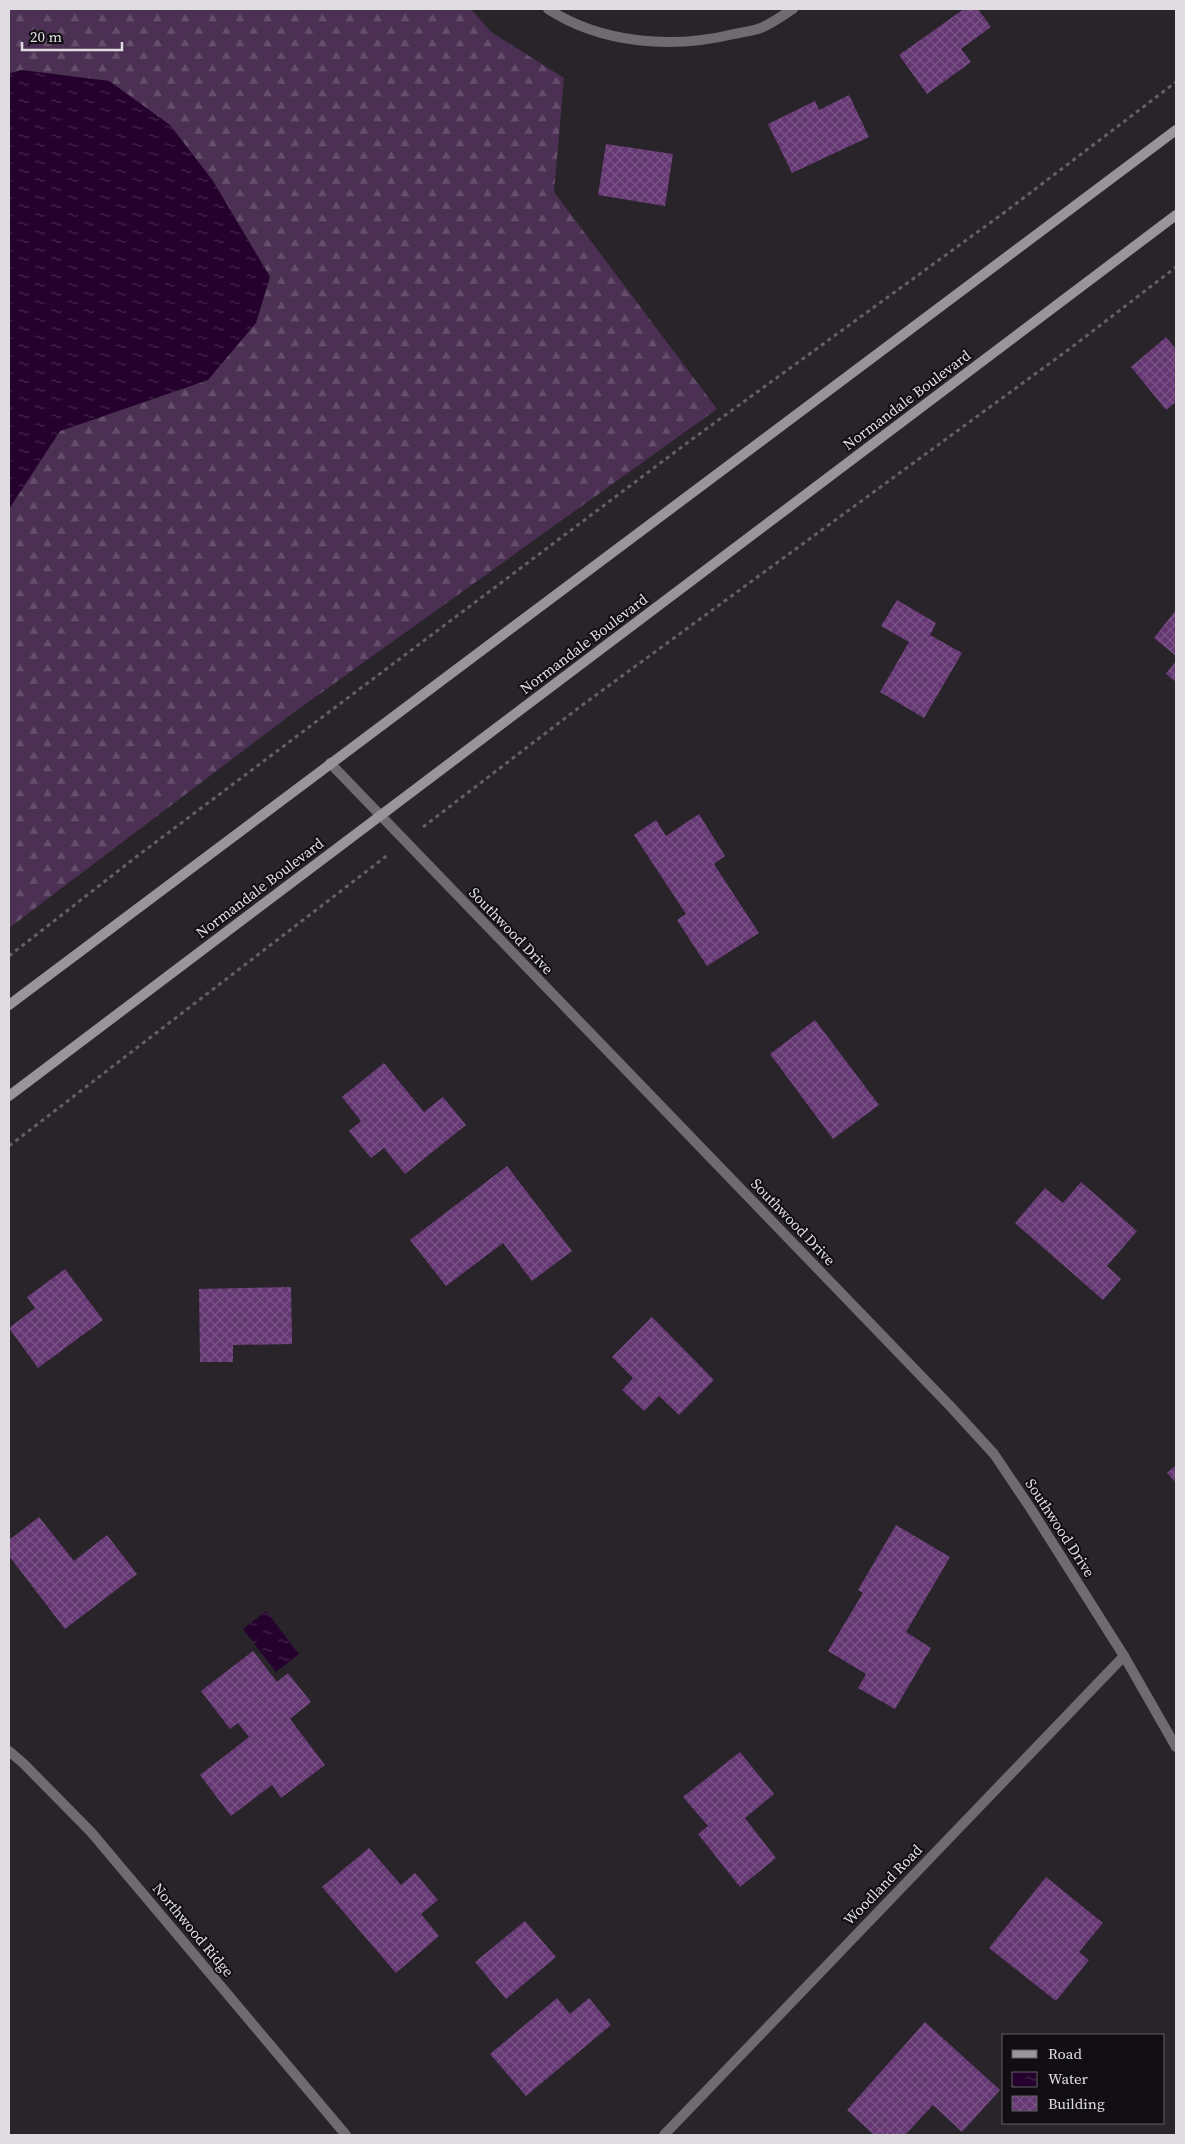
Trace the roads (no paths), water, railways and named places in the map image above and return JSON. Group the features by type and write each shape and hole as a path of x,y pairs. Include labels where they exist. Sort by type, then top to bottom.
{"main road":[{"path":"9,1005 1176,130"},
{"name":"Normandale Boulevard","path":"9,1096 1176,215"}],"street":[{"path":"548,9 561,17 603,34 650,42 706,41 762,28 793,9"},
{"name":"Southwood Drive","path":"330,763 404,842 951,1407 994,1454 1124,1656 1176,1746"},
{"name":"Woodland Road","path":"664,2135 1124,1656"},
{"name":"Northwood Ridge","path":"9,1751 91,1832 346,2135"}],"water":[{"path":"21,70 109,81 170,125 213,181 270,277 256,323 208,380 60,431 9,509 9,74"},
{"path":"266,1611 299,1654 276,1672 243,1629"}]}
